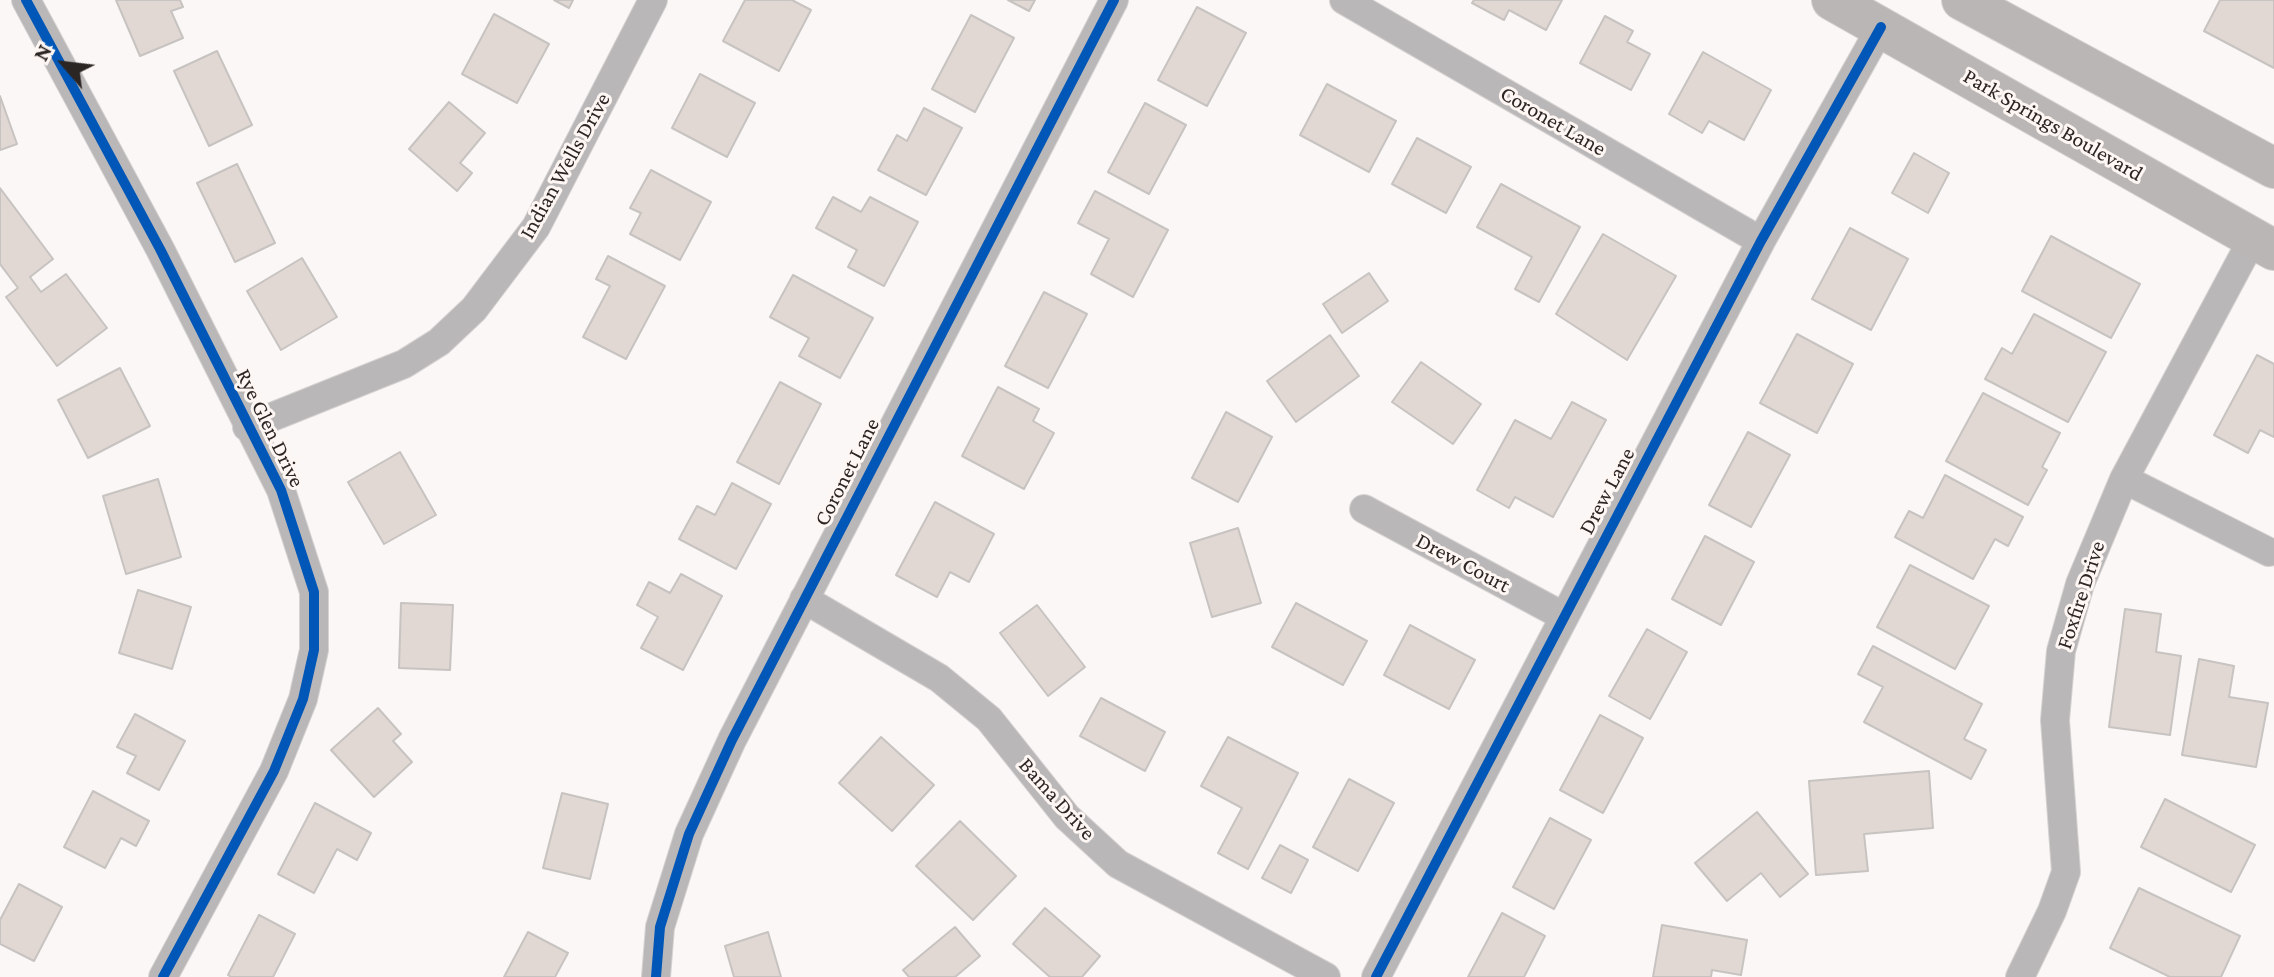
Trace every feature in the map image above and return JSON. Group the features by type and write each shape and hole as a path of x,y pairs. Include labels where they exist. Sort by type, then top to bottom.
{"main road":[{"name":"Park Springs Boulevard","path":"1832,0 1888,14 2263,244"},
{"path":"1962,0 2274,168"}],"street":[{"name":"Rye Glen Drive","path":"26,0 160,249 281,490 314,592 314,650 303,699 274,771 163,977"},
{"name":"Indian Wells Drive","path":"247,427 404,364 439,342 474,309 536,227 653,0"},
{"name":"Coronet Lane","path":"656,977 660,927 689,834 732,740 1114,0"},
{"name":"Coronet Lane","path":"1344,0 1761,241"},
{"name":"Drew Lane","path":"1376,977 1761,241 1888,14"},
{"name":"Foxfire Drive","path":"2020,977 2052,911 2066,872 2055,720 2061,651 2080,584 2124,479 2263,244"},
{"path":"2124,479 2269,552"},
{"name":"Drew Court","path":"1364,509 1563,616"},
{"name":"Bama Drive","path":"804,599 939,678 989,719 1067,817 1118,864 1326,977"}],"building":[{"path":"116,0 180,0 183,7 171,11 183,38 140,56"},
{"path":"554,0 573,0 569,8"},
{"path":"745,0 792,0 811,10 779,71 723,41"},
{"path":"1008,0 1035,0 1029,11"},
{"path":"1474,0 1562,0 1546,30 1509,10 1504,20 1472,3"},
{"path":"2220,0 2274,0 2274,68 2204,31"},
{"path":"1197,7 1246,33 1207,106 1158,80"},
{"path":"494,14 549,44 517,103 462,74"},
{"path":"971,15 1014,38 975,112 932,89"},
{"path":"1605,16 1633,31 1627,42 1650,54 1631,90 1580,63"},
{"path":"217,51 252,125 209,146 174,71"},
{"path":"1703,52 1771,90 1744,140 1709,121 1702,133 1669,114"},
{"path":"700,74 755,103 727,157 672,128"},
{"path":"1327,84 1396,121 1369,172 1300,135"},
{"path":"0,96 17,144 0,150"},
{"path":"449,102 485,133 460,163 472,173 457,191 409,149"},
{"path":"1145,103 1186,125 1149,194 1108,172"},
{"path":"924,108 962,128 926,195 878,170 897,135 907,141"},
{"path":"1417,138 1471,167 1446,213 1392,184"},
{"path":"1914,153 1949,173 1928,213 1892,193"},
{"path":"237,164 275,243 235,262 197,183"},
{"path":"651,170 711,202 680,260 630,234 641,213 630,208"},
{"path":"1501,184 1580,227 1539,302 1515,289 1532,257 1477,227"},
{"path":"0,188 53,259 30,277 41,292 66,274 107,328 57,366 6,297 18,288 0,264"},
{"path":"1095,191 1168,230 1133,297 1091,274 1109,239 1078,223"},
{"path":"833,197 861,212 870,197 918,222 884,286 848,267 857,250 816,228"},
{"path":"1850,228 1908,259 1871,330 1812,299"},
{"path":"1603,234 1676,276 1627,360 1556,314"},
{"path":"2051,236 2140,284 2111,338 2022,291"},
{"path":"608,256 665,286 626,359 583,337 610,286 596,279"},
{"path":"302,258 337,317 281,350 247,291"},
{"path":"1369,273 1388,301 1342,333 1323,304"},
{"path":"793,275 873,318 840,378 799,356 809,338 770,317"},
{"path":"1044,292 1087,314 1048,388 1005,366"},
{"path":"2034,314 2106,352 2068,422 1985,379 2002,348 2012,354"},
{"path":"1797,334 1853,364 1817,433 1760,403"},
{"path":"1330,335 1359,376 1296,422 1267,381"},
{"path":"2257,355 2274,364 2274,437 2260,430 2248,453 2214,435"},
{"path":"1421,362 1481,404 1453,444 1392,402"},
{"path":"120,368 150,426 88,458 58,400"},
{"path":"780,382 821,404 779,484 737,462"},
{"path":"998,387 1039,409 1033,421 1054,433 1024,489 962,456"},
{"path":"1983,393 2060,433 2042,467 2047,470 2028,505 1946,461"},
{"path":"1572,402 1606,420 1553,517 1515,497 1509,508 1477,490 1515,420 1551,439"},
{"path":"1226,412 1272,437 1238,502 1192,478"},
{"path":"1748,432 1790,455 1751,527 1709,505"},
{"path":"400,452 436,515 384,544 348,482"},
{"path":"1945,475 2023,517 2008,546 1995,539 1973,579 1895,537 1909,511 1923,518"},
{"path":"158,479 181,557 126,574 103,496"},
{"path":"732,483 771,504 736,569 679,539 697,506 715,515"},
{"path":"935,502 994,534 969,582 950,572 937,597 896,575"},
{"path":"1238,528 1261,603 1212,617 1190,543"},
{"path":"1705,536 1754,562 1721,625 1672,599"},
{"path":"1910,565 1989,606 1955,669 1877,627"},
{"path":"681,574 722,596 683,670 641,648 658,617 637,605 649,582 670,593"},
{"path":"138,590 191,607 172,669 119,653"},
{"path":"401,603 453,605 450,670 399,668"},
{"path":"1296,603 1367,641 1343,685 1272,647"},
{"path":"1037,605 1085,667 1048,696 1000,633"},
{"path":"2125,609 2161,614 2156,652 2181,656 2170,735 2109,727"},
{"path":"1410,625 1475,660 1449,709 1384,675"},
{"path":"1647,629 1687,652 1650,719 1609,696"},
{"path":"1873,646 1982,704 1964,739 1986,750 1971,779 1864,722 1883,687 1858,674"},
{"path":"2199,659 2234,666 2229,697 2268,703 2256,767 2182,755"},
{"path":"1101,698 1165,732 1145,771 1080,736"},
{"path":"378,708 401,734 393,741 412,762 374,797 331,750"},
{"path":"135,714 185,741 159,790 127,773 136,756 117,747"},
{"path":"1600,715 1643,738 1603,813 1560,790"},
{"path":"881,737 934,785 892,831 839,783"},
{"path":"1228,737 1298,773 1248,869 1218,853 1242,808 1201,786"},
{"path":"1929,771 1933,828 1864,834 1868,871 1816,875 1809,781"},
{"path":"1349,779 1394,803 1358,871 1313,847"},
{"path":"93,791 149,821 136,846 121,838 105,868 64,847"},
{"path":"562,793 608,804 590,879 543,868"},
{"path":"2165,799 2255,845 2231,892 2141,847"},
{"path":"315,803 371,833 357,860 337,849 314,893 278,874"},
{"path":"1757,812 1808,874 1780,897 1761,873 1727,901 1695,863"},
{"path":"1550,818 1591,840 1554,909 1513,887"},
{"path":"960,821 1016,876 973,920 916,866"},
{"path":"1280,845 1308,860 1291,893 1262,878"},
{"path":"19,884 62,907 34,961 0,944 0,920"},
{"path":"2139,888 2240,936 2221,977 2170,977 2110,948"},
{"path":"1045,908 1100,956 1082,977 1050,977 1013,944"},
{"path":"1502,913 1545,936 1524,977 1468,977"},
{"path":"259,915 295,934 273,977 231,977 228,975"},
{"path":"1662,925 1747,940 1741,975 1712,970 1711,977 1653,977"},
{"path":"955,927 980,956 955,977 909,977 903,970"},
{"path":"528,932 568,953 555,977 504,977"},
{"path":"768,932 781,977 734,977 725,946"}],"cycle path":[{"path":"26,0 160,249 281,490 314,592 314,650 303,699 274,771 163,977"},
{"path":"656,977 660,927 689,834 732,740 1114,0"},
{"path":"1376,977 1761,241 1881,27"}]}
